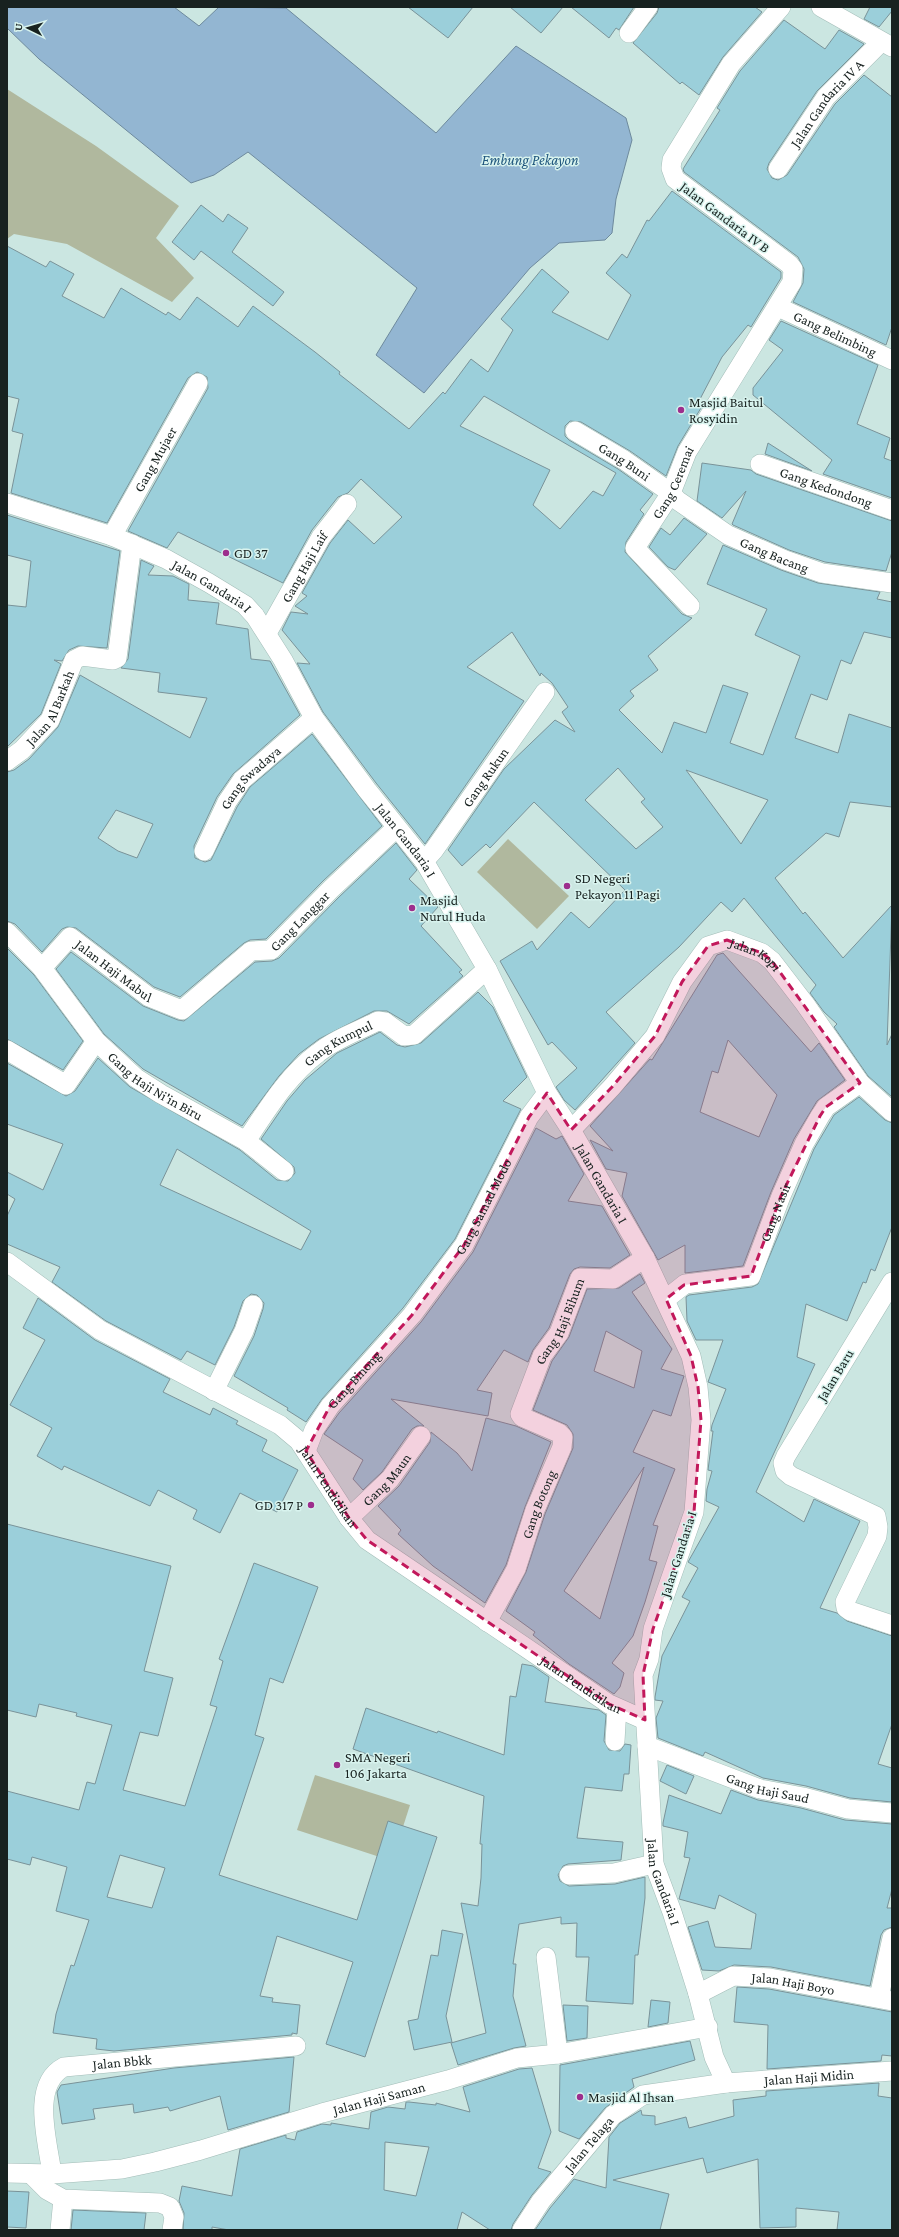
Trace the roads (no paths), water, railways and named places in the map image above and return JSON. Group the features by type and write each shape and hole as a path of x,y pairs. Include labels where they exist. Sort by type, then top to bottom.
{"street":[{"path":"630,33 648,7"},
{"name":"Jalan Gandaria IV B","path":"778,307 792,282 793,269 789,264 675,179 671,168 675,153 731,64 780,7"},
{"path":"821,7 887,45"},
{"name":"Jalan Gandaria IV A","path":"778,169 826,98 887,45"},
{"name":"Gang Belimbing","path":"778,307 892,360"},
{"name":"Gang Ceremai","path":"690,606 635,548 672,493 687,452 778,307"},
{"name":"Gang Mujaer","path":"112,536 198,383"},
{"name":"Gang Buni","path":"575,431 624,460 672,493"},
{"name":"Gang Kedondong","path":"760,464 892,510"},
{"name":"Gang Bacang","path":"672,493 677,500 728,535 785,560 822,573 892,583"},
{"name":"Jalan Gandaria I","path":"7,503 112,536 132,544 189,570 245,605 267,633 314,718 396,828 424,861 487,969 547,1093 571,1130 646,1258 666,1299 691,1356 698,1388 701,1420 694,1512 653,1629 649,1659 643,1675 654,1864 672,1912 698,1994 708,2027 714,2057 726,2083"},
{"name":"Gang Haji Laif","path":"267,633 321,537 348,504"},
{"name":"Jalan Al Barkah","path":"7,761 22,750 50,720 74,660 82,656 113,660 117,658 132,544"},
{"name":"Gang Rukun","path":"424,861 434,850 545,692"},
{"name":"Gang Swadaya","path":"204,851 227,802 242,780 314,718"},
{"name":"Gang Langgar","path":"176,1010 184,1009 250,951 271,950 331,889 396,828"},
{"path":"7,932 42,968"},
{"name":"Jalan Haji Mabul","path":"42,968 70,937 148,997 176,1010"},
{"name":"Jalan Kopi","path":"571,1130 636,1061 665,1018 682,982 708,946 720,941 734,942 762,953 772,961 806,1004 860,1083 892,1112"},
{"name":"Gang Haji Ni'in Biru","path":"42,968 96,1042 136,1078 161,1094 246,1141"},
{"name":"Gang Kumpul","path":"246,1141 280,1092 297,1072 318,1053 378,1021 385,1022 404,1036 414,1035 487,969"},
{"path":"7,1050 66,1085 96,1042"},
{"name":"Gang Nasir","path":"666,1299 685,1284 751,1276 781,1196 804,1144 826,1107 860,1083"},
{"name":"Gang Samad Modo","path":"412,1315 464,1245 529,1117 547,1093"},
{"path":"246,1141 284,1171"},
{"name":"Gang Haji Bihum","path":"521,1408 545,1350 563,1325 580,1278 613,1278 646,1258"},
{"name":"Jalan Pendidikan","path":"7,1262 100,1330 280,1425 299,1441 349,1518 367,1540 617,1708 645,1720"},
{"name":"Jalan Baru","path":"892,1282 783,1463 785,1471 791,1476 876,1516 878,1527 877,1536 845,1602 846,1608 850,1611 892,1625"},
{"path":"214,1391 244,1331 253,1305"},
{"name":"Gang Binong","path":"306,1451 314,1430 330,1406 412,1315"},
{"name":"Gang Botong","path":"487,1622 516,1569 534,1510 562,1446 561,1435 522,1417 520,1414 521,1408"},
{"name":"Gang Maun","path":"349,1518 390,1479 420,1436"},
{"path":"615,1741 617,1708"},
{"name":"Gang Haji Saud","path":"647,1746 760,1789 803,1797 848,1809 892,1813"},
{"path":"569,1875 614,1873 654,1864"},
{"path":"886,1999 892,1938"},
{"path":"546,1957 558,2054"},
{"name":"Jalan Haji Boyo","path":"698,1994 733,1976 770,1978 886,1999"},
{"name":"Jalan Haji Saman","path":"7,2173 52,2174 122,2169 201,2150 322,2113 448,2080 517,2058 558,2054 708,2027"},
{"name":"Jalan Bbkk","path":"52,2174 43,2105 49,2080 55,2072 64,2067 296,2046"},
{"name":"Jalan Haji Midin","path":"726,2083 892,2071"},
{"name":"Jalan Telaga","path":"522,2230 541,2201 613,2115 643,2095 726,2083"},
{"path":"31,2174 47,2190 63,2199 160,2203 170,2207 174,2217 172,2230"},
{"path":"60,2230 63,2199"}],"water":[{"name":"Embung Pekayon","path":"7,7 174,7 199,26 219,7 286,8 436,133 516,46 626,118 632,140 616,199 612,233 605,240 559,243 530,268 424,393 376,355 417,288 248,152 214,175 191,183 39,59 7,28"}],"place":[{"name":"Masjid Baitul Rosyidin","path":"681,410"},
{"name":"GD 37","path":"226,553"},
{"name":"SD Negeri Pekayon 11 Pagi","path":"567,886"},
{"name":"Masjid Nurul Huda","path":"412,908"},
{"name":"GD 317 P","path":"311,1505"},
{"name":"SMA Negeri 106 Jakarta","path":"337,1765"},
{"name":"Masjid Al Ihsan","path":"580,2097"}]}
